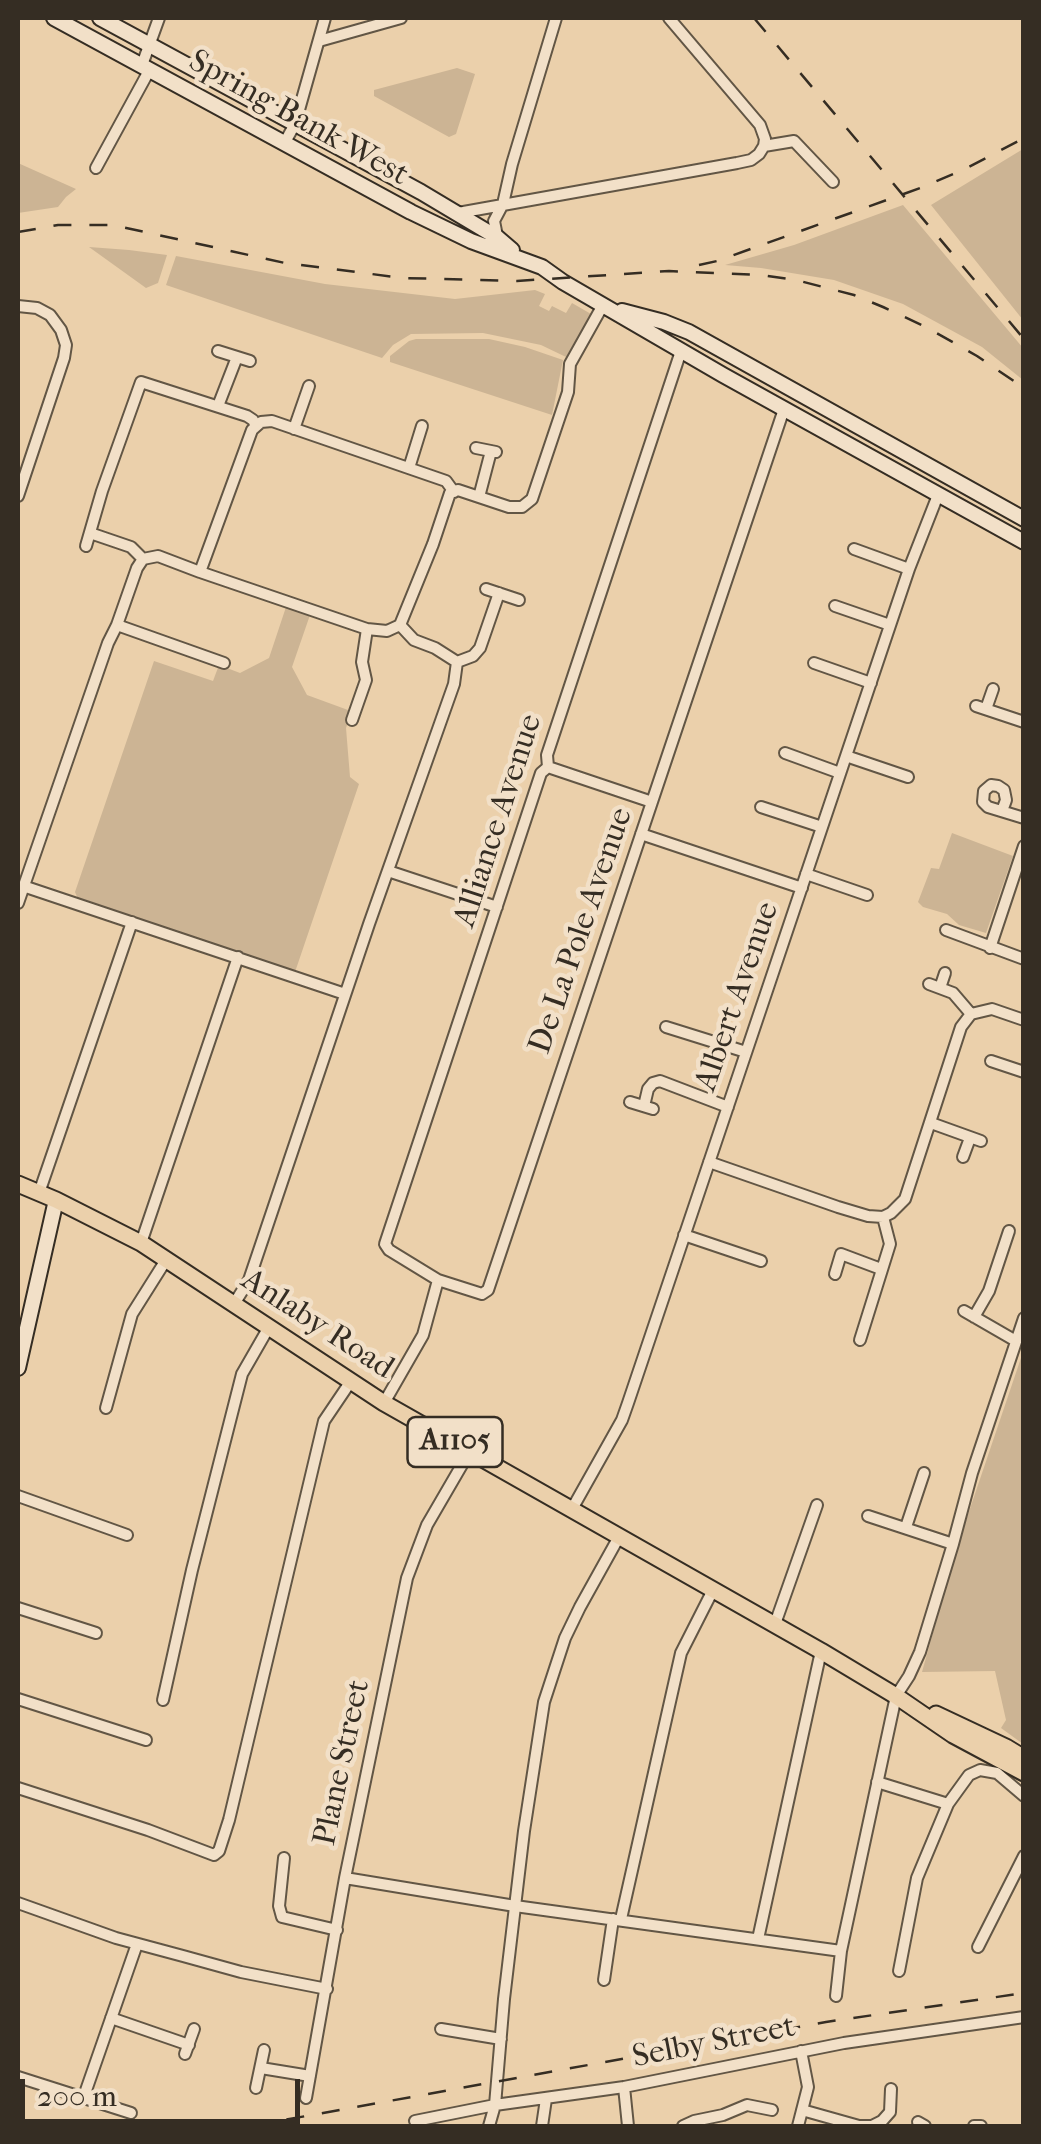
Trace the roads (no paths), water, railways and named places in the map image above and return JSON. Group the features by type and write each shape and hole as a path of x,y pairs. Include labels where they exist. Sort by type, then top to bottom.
{"main road":[{"name":"Anlaby Road","path":"18,1184 142,1244 384,1403 775,1624 1024,1774"},
{"name":"Anlaby Road","path":"896,1696 1024,1758"}],"street":[{"name":"Spring Bank West","path":"54,18 412,212 471,241 542,267 784,410 1024,542"},
{"name":"Spring Bank West","path":"100,18 456,214 498,238 520,257"},
{"path":"96,168 146,67 158,18"},
{"path":"285,142 295,124 325,18"},
{"path":"319,40 402,18"},
{"path":"498,238 494,221 503,204 556,18"},
{"path":"456,214 737,163 759,154 765,142 760,125 669,18"},
{"path":"765,142 794,141 833,182"},
{"path":"18,306 37,308 50,315 66,345 18,496"},
{"name":"Spring Bank West","path":"605,306 690,332 1024,519"},
{"path":"18,903 108,642 134,574 144,559 158,556 368,629 387,632 400,625 450,493 458,490 508,507 522,507 532,499 568,392 570,364 605,306"},
{"path":"218,351 250,362"},
{"name":"Alliance Avenue","path":"438,1280 388,1250 385,1244 541,773 548,767 547,754 681,351"},
{"path":"218,406 236,357"},
{"path":"86,546 141,382 246,416 256,426"},
{"path":"294,429 308,386"},
{"name":"De La Pole Avenue","path":"438,1280 482,1294 488,1290 784,410"},
{"path":"200,572 252,430 261,422 272,421 446,481 454,492"},
{"path":"409,468 422,426"},
{"path":"476,448 494,452 479,497"},
{"name":"Albert Avenue","path":"572,1509 622,1420 870,683 938,495"},
{"path":"90,533 131,547 144,559"},
{"path":"854,549 910,568"},
{"path":"486,589 518,600"},
{"path":"457,662 473,656 480,648 499,593"},
{"path":"835,606 890,625"},
{"path":"117,625 224,663"},
{"path":"400,625 414,640 457,662"},
{"path":"352,720 366,680 362,662 368,629"},
{"path":"234,1304 249,1280 454,684 457,662"},
{"path":"814,663 870,683"},
{"path":"993,689 981,708 1024,722"},
{"path":"785,753 840,773"},
{"path":"846,756 908,777"},
{"path":"548,767 652,802"},
{"path":"761,807 822,826"},
{"path":"1002,811 1024,818"},
{"path":"641,834 802,888"},
{"path":"990,948 1024,846"},
{"path":"388,871 496,907"},
{"path":"806,874 862,893 852,904"},
{"path":"23,886 345,994"},
{"path":"39,1193 132,922"},
{"path":"946,930 1024,958"},
{"path":"142,1244 238,957"},
{"path":"945,972 934,986 953,993 971,1014"},
{"path":"709,1162 838,1207 883,1217 905,1199 961,1027 971,1014 992,1009 1024,1020"},
{"path":"666,1027 746,1052"},
{"path":"991,1060 1024,1072"},
{"path":"630,1102 648,1108 648,1089 660,1081 728,1107"},
{"path":"931,1123 976,1139 964,1157"},
{"path":"18,1368 56,1200"},
{"path":"860,1340 890,1244 883,1217"},
{"path":"684,1235 761,1261"},
{"path":"990,1238 1007,1236 989,1292 969,1314 1016,1341"},
{"path":"835,1274 840,1254 881,1269"},
{"path":"106,1408 132,1314 166,1260"},
{"path":"384,1403 423,1335 438,1280"},
{"path":"836,1996 841,1951 896,1696 920,1652 972,1473 1024,1318"},
{"path":"163,1700 242,1374 270,1327"},
{"path":"18,1788 214,1855 219,1851 324,1421 351,1381"},
{"name":"Plane Street","path":"306,2098 345,1878 407,1578 427,1525 470,1451"},
{"path":"906,1527 924,1472"},
{"path":"18,1496 127,1535"},
{"path":"775,1624 817,1505"},
{"path":"868,1516 954,1544"},
{"path":"489,2126 495,2106 515,1906 544,1702 572,1624 620,1535"},
{"path":"604,1980 681,1653 713,1590"},
{"path":"18,1608 96,1634"},
{"path":"758,1939 821,1651"},
{"path":"18,1699 146,1740"},
{"path":"900,1972 917,1878 948,1804 970,1776 980,1770 998,1773 1024,1796"},
{"path":"877,1782 948,1804"},
{"path":"978,1947 1024,1856"},
{"path":"284,1858 279,1906 282,1916 338,1930"},
{"path":"345,1878 841,1951"},
{"path":"18,1903 137,1944 327,1990"},
{"path":"83,2099 137,1944"},
{"name":"Selby Street","path":"414,2120 624,2086 801,2051 1024,2017"},
{"path":"111,2018 187,2050 194,2028"},
{"path":"441,2029 500,2039"},
{"path":"256,2088 264,2050"},
{"path":"798,2126 808,2087 801,2051"},
{"path":"261,2068 310,2076"},
{"path":"18,2077 131,2113"},
{"path":"624,2086 628,2126"},
{"path":"802,2110 871,2126 890,2112 891,2090"},
{"path":"542,2126 546,2099"},
{"path":"684,2126 747,2104 766,2109 757,2122"},
{"path":"890,2112 902,2119"}],"railway":[{"path":"754,18 1024,339"},
{"path":"699,265 923,187 1024,138"},
{"path":"18,232 58,225 113,225 285,263 403,278 517,281 669,271 796,280 854,295 926,327 1024,388"},
{"path":"251,2126 826,2022 1024,1993"}]}
